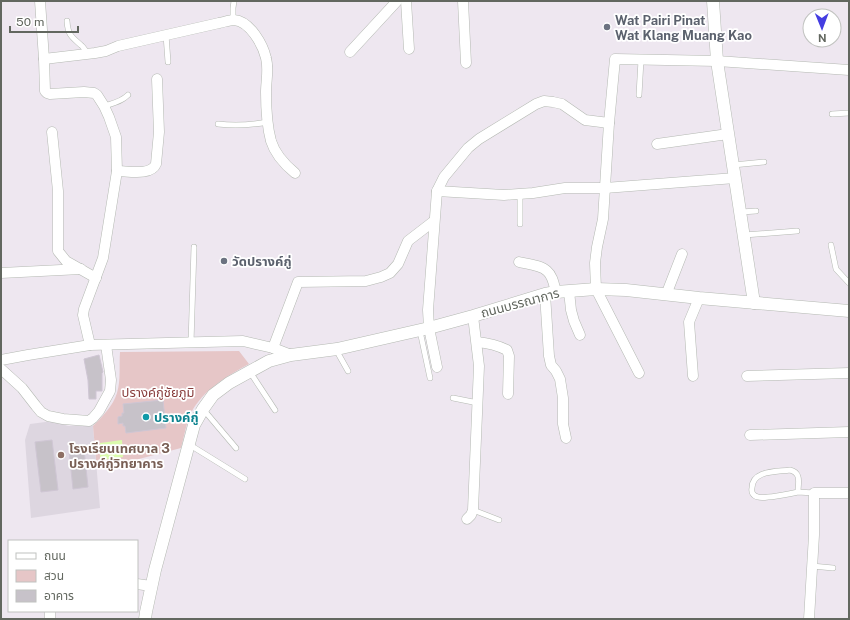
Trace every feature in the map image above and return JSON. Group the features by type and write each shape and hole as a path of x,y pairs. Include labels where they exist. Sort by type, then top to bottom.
{"street":[{"path":"40,1 45,91 50,94 84,92 94,93 104,106 116,137 117,171 103,258 83,315 90,345"},
{"path":"350,52 397,1"},
{"path":"406,1 409,49"},
{"path":"463,1 466,63"},
{"path":"713,1 717,61 754,303"},
{"path":"44,59 106,51 118,46 166,35 233,20 238,21 252,30 262,45 267,59 266,92 268,122 272,141 277,154 286,166 295,173"},
{"path":"639,373 596,289 595,263 597,247 604,219 609,124 615,59 717,61 849,70"},
{"path":"117,171 139,172 152,170 155,168 159,132 157,80"},
{"path":"437,367 425,329 428,310 437,191 444,177 468,148 479,139 536,104 544,101 562,104 585,120 609,124"},
{"path":"52,132 58,191 58,251 66,261 96,278"},
{"path":"657,144 728,134"},
{"path":"437,191 504,195 533,193 565,188 605,188 735,178"},
{"path":"273,348 298,282 366,281 390,273 398,264 408,241 434,221"},
{"path":"666,294 682,254"},
{"path":"519,262 538,266 547,271 552,278 550,293 549,356 551,365 560,379 563,398 563,424 566,438"},
{"path":"1,273 81,269"},
{"name":"ถนนบรรณาการ","path":"145,619 151,586 194,425 203,408 214,395 229,383 268,361 291,355 337,349 425,329 550,293 569,291 596,289 626,290 849,311"},
{"path":"569,291 570,310 580,334"},
{"path":"693,376 689,322 699,298"},
{"path":"467,519 473,510 480,366 473,316"},
{"path":"1,360 90,345 243,342 273,348 291,355"},
{"path":"477,342 489,343 507,350 509,356 508,394"},
{"path":"1,369 22,388 41,412 48,416 63,419 88,421 99,411 110,391 111,380 106,345"},
{"path":"747,376 849,373"},
{"path":"750,435 849,432"},
{"path":"809,619 814,535 814,493 849,493"},
{"path":"138,584 151,586"}],"lane":[{"path":"233,20 234,1"},
{"path":"67,21 67,29 71,36 88,54"},
{"path":"166,35 168,62"},
{"path":"639,95 641,60"},
{"path":"104,106 120,101 128,96"},
{"path":"832,114 849,113"},
{"path":"218,124 251,125 268,122"},
{"path":"733,165 764,162"},
{"path":"520,194 520,224"},
{"path":"740,212 756,211"},
{"path":"744,234 797,231"},
{"path":"831,245 836,269 849,283"},
{"path":"191,343 194,247"},
{"path":"425,329 430,378"},
{"path":"337,349 348,371"},
{"path":"249,371 275,410"},
{"path":"453,398 478,403"},
{"path":"203,408 236,448"},
{"path":"189,444 245,479"},
{"path":"798,492 797,473 790,470 760,475 755,478 752,484 752,491 757,498 798,492 814,493"},
{"path":"473,510 499,520"},
{"path":"812,566 833,568"}],"shaded area":[{"name":"โรงเรียนเทศบาล 3 ปรางค์กู่วิทยาคาร","path":"53,421 68,426 93,426 100,508 31,518 25,440 30,424"},
{"path":"122,440 123,457 100,460 100,443"}],"green space":[{"name":"ปรางค์กู่ชัยภูมิ","path":"239,351 249,364 216,384 202,397 191,413 186,426 181,448 97,470 93,426 110,407 117,393 120,352"}],"building":[{"path":"99,355 103,372 102,391 96,391 96,399 89,399 88,380 84,359"},
{"path":"163,400 166,428 126,433 123,423 118,424 118,417 122,416 122,413 124,413 123,404"},
{"path":"52,440 58,490 41,492 35,442"},
{"path":"84,449 88,487 73,489 69,451"}],"place":[{"name":"Wat Pairi Pinat Wat Klang Muang Kao","path":"607,27"},
{"name":"วัดปรางค์กู่","path":"224,261"},
{"name":"ปรางค์กู่","path":"146,417"},
{"name":"โรงเรียนเทศบาล 3 ปรางค์กู่วิทยาคาร","path":"61,455"}]}
